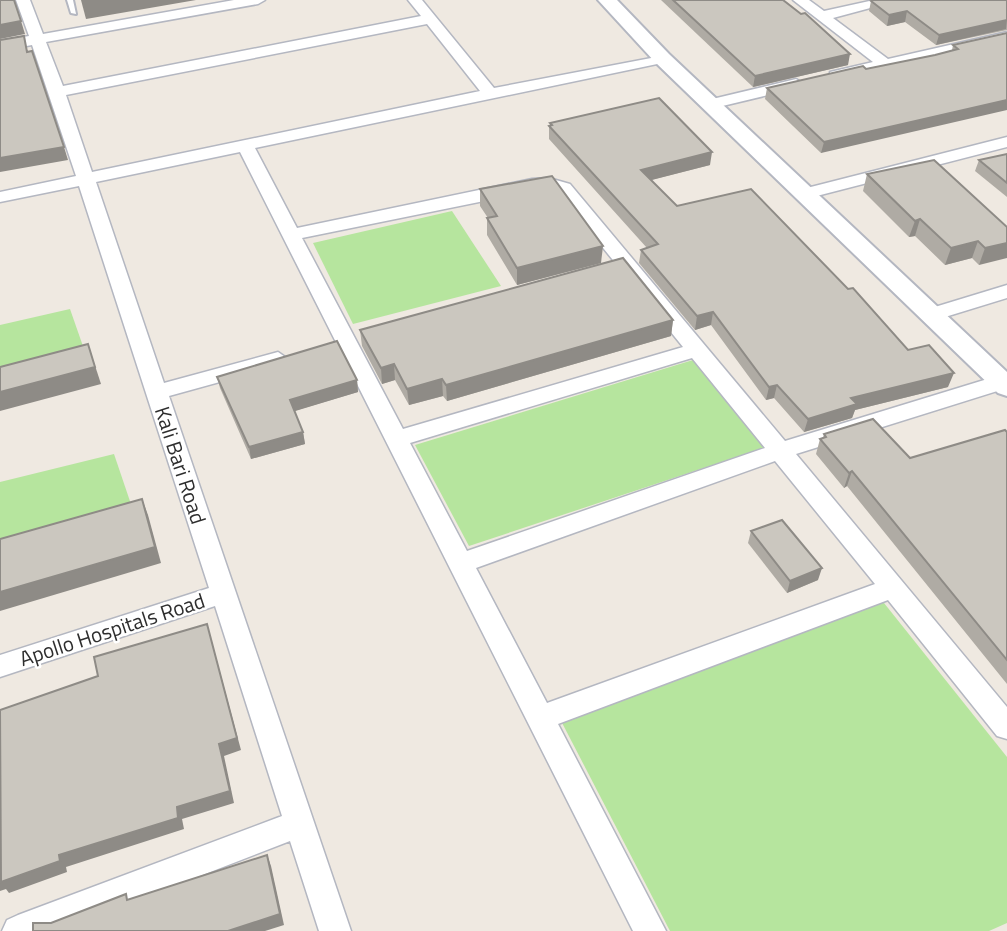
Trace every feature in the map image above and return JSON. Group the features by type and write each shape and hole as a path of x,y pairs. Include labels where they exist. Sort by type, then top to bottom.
{"street":[{"name":"Kali Bari Road","path":"23,0 57,92 335,931"},
{"path":"0,46 257,0"},
{"path":"415,0 490,94"},
{"path":"461,564 780,451 1004,384 662,58 607,0"},
{"path":"800,0 885,64"},
{"path":"821,16 893,0"},
{"path":"57,92 430,19"},
{"path":"710,104 1007,36"},
{"path":"0,197 662,58"},
{"path":"805,194 1007,142"},
{"path":"245,145 291,235 353,339 396,439 650,931"},
{"path":"291,235 532,184 549,183 564,188 1007,727"},
{"path":"600,271 627,264"},
{"path":"932,315 1007,292"},
{"path":"321,348 353,339"},
{"path":"396,439 697,350"},
{"path":"157,393 296,355"},
{"path":"540,718 893,588"},
{"name":"Apollo Hospitals Road","path":"0,666 223,593"},
{"path":"18,931 300,823"}],"lane":[{"path":"70,0 74,13"}],"green space":[{"path":"452,211 501,286 353,324 313,243"},
{"path":"70,309 85,352 0,374 0,325"},
{"path":"693,360 764,448 469,546 415,445"},
{"path":"114,454 136,519 0,553 0,482"},
{"path":"880,598 1007,757 1007,923 989,931 670,931 559,717"}],"building":[{"path":"0,0 14,0 21,21 0,25"},
{"path":"673,0 783,0 801,14 805,13 850,54 755,76"},
{"path":"1007,0 1007,20 939,35 907,11 889,15 871,1"},
{"path":"1007,33 1007,100 824,142 767,88 863,66 866,69 935,55 958,49 953,45"},
{"path":"24,36 27,52 32,51 64,147 0,158 0,40"},
{"path":"659,98 712,152 641,170 677,206 751,189 848,289 853,288 908,350 929,345 954,373 851,398 857,404 808,419 777,385 769,387 713,312 697,316 641,250 658,244 549,126 552,125 550,123"},
{"path":"1007,154 1007,183 979,160"},
{"path":"934,160 1007,227 1007,243 985,248 978,241 951,248 920,219 915,221 867,174"},
{"path":"552,176 603,246 517,268 487,218 497,216 480,189"},
{"path":"623,258 673,320 446,385 442,379 407,389 394,364 381,368 360,330"},
{"path":"337,341 357,380 290,400 303,432 249,447 217,377"},
{"path":"88,344 95,367 0,392 0,367"},
{"path":"873,419 910,458 1005,430 1007,432 1007,660 852,471 849,473 820,439 826,437 824,434"},
{"path":"142,499 155,547 0,592 0,539"},
{"path":"782,520 822,568 790,581 751,531"},
{"path":"207,624 237,738 219,744 230,791 177,807 178,818 59,855 60,861 1,882 0,710 98,676 94,657"},
{"path":"267,855 280,914 228,931 33,931 33,923 51,923 126,894 127,900"}]}
